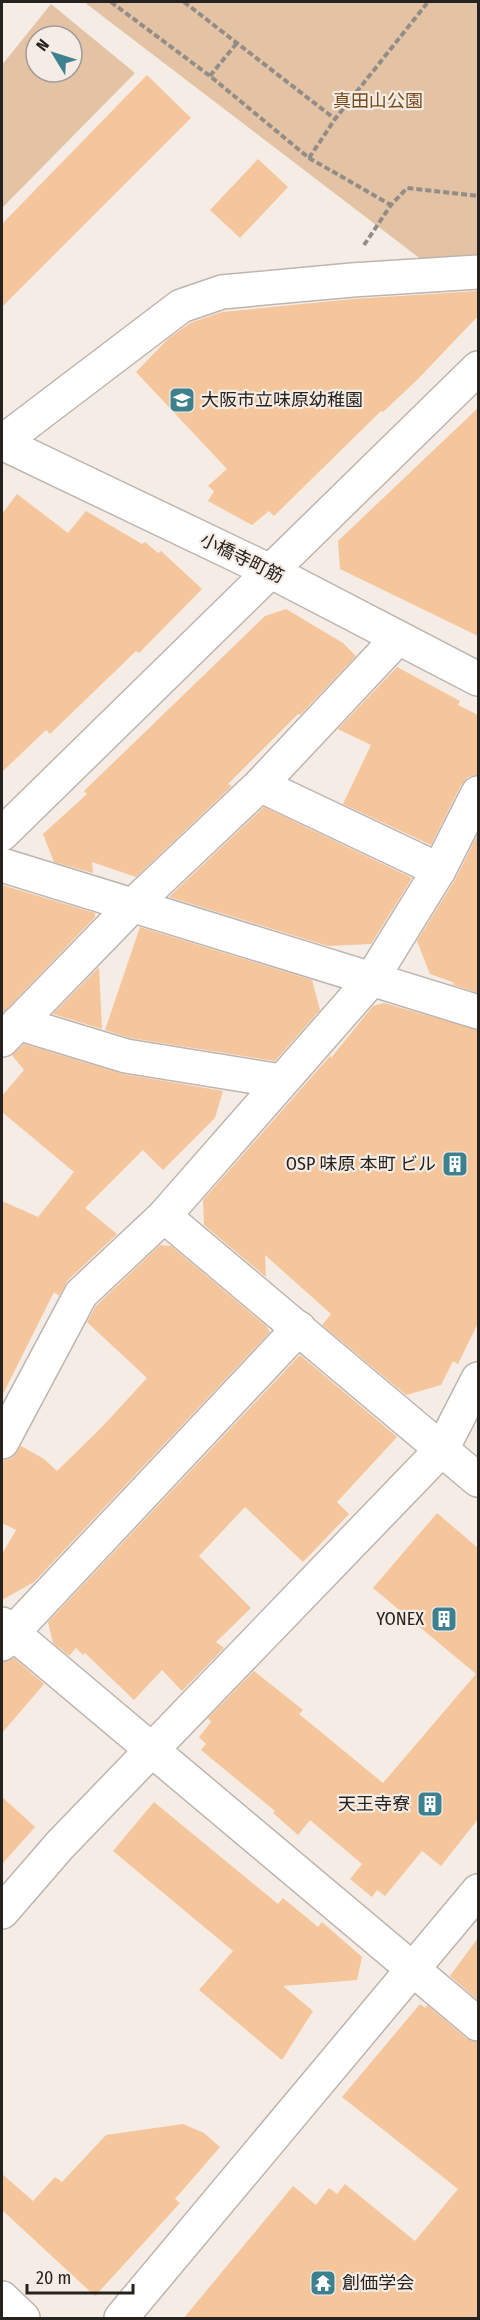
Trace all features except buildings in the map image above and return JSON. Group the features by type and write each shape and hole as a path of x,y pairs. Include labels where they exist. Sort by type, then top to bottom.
{"street":[{"path":"2,442 181,306 222,292 352,280 478,272"},
{"path":"2,834 478,368"},
{"name":"小橋寺町筋","path":"2,442 272,572 478,680"},
{"path":"10,1032 132,906 261,784 397,639"},
{"path":"261,784 439,870"},
{"path":"2,1442 81,1294 164,1216 371,980 439,870 478,793"},
{"path":"2,865 478,1012"},
{"path":"10,1032 126,1056 281,1081"},
{"path":"164,1216 478,1480"},
{"path":"300,1328 5,1633 151,1750 478,2024"},
{"path":"2,1912 60,1845 442,1449 478,1379"},
{"path":"121,2319 478,1891"},
{"path":"2,2298 23,2319"}],"path":[{"path":"111,2 210,76 309,158 391,205 407,188 478,196"},
{"path":"184,2 335,119"},
{"path":"309,158 335,119 428,2"},
{"path":"210,76 236,44"}],"green space":[{"name":"真田山公園","path":"84,2 478,2 478,256 422,260"},
{"path":"51,4 75,24 35,24"},
{"path":"84,31 135,73 2,208 2,65 24,38 24,84 84,84"}],"place":[{"name":"大阪市立味原幼稚園","path":"182,400"},
{"name":"OSP 味原 本町 ビル","path":"455,1164"},
{"name":"YONEX","path":"444,1619"},
{"name":"天王寺寮","path":"430,1804"},
{"name":"創価学会","path":"323,2283"}]}
